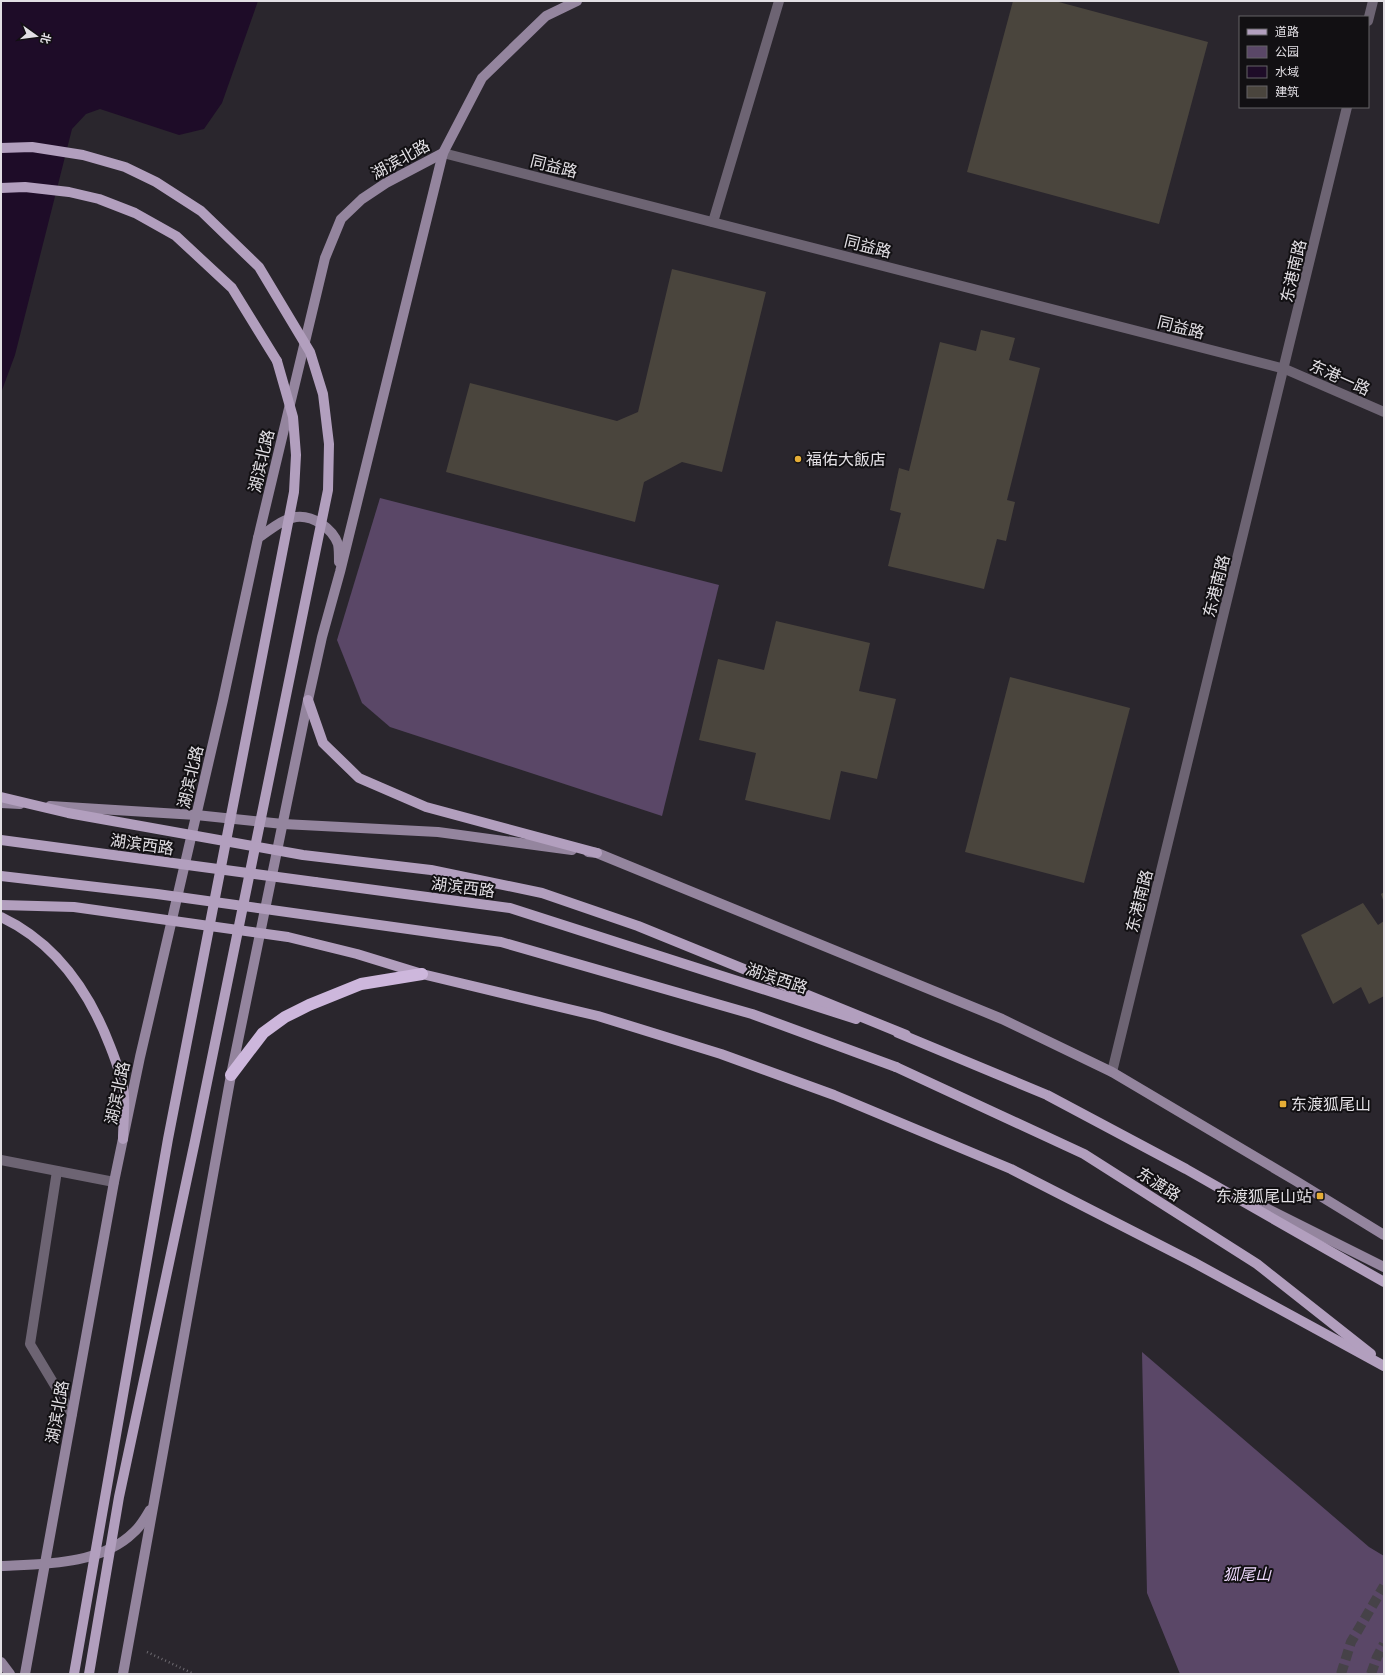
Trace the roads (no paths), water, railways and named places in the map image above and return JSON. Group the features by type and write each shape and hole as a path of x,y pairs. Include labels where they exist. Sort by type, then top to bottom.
{"highway":[{"path":"231,1076 263,1033 285,1017 309,1005 361,984 422,974"}],"main road":[{"path":"443,153 482,78 546,16 577,1"},
{"path":"1,148 32,147 83,155 125,167 156,182 201,211 259,267 310,352 323,394 329,444 328,490 193,1148 119,1497 89,1674"},
{"name":"湖滨北路","path":"25,1674 123,1139 258,538 325,258 341,219 362,199 386,183 443,153"},
{"name":"湖滨北路","path":"123,1674 231,1076 308,700 322,637 340,572 443,153"},
{"path":"1,188 24,187 70,192 99,199 135,213 176,236 232,288 277,361 293,417 296,455 294,492 168,1139 74,1674"},
{"path":"258,538 279,524 296,517 313,520 327,527 338,544 340,572"},
{"path":"308,700 323,743 359,778 426,807 597,853 1002,1019 1112,1072 1384,1235"},
{"path":"1,798 68,813 303,856 431,870 542,893 638,926 906,1035"},
{"path":"1,803 196,815 283,824 438,832 597,853"},
{"name":"湖滨西路","path":"1,840 510,908 906,1035"},
{"name":"东渡路","path":"1,876 157,894 501,942 752,1014 896,1067 1084,1154 1257,1264 1384,1365"},
{"path":"1,905 74,907 288,937 357,954 422,974 598,1016 721,1054 834,1095 1011,1169 1193,1262 1384,1365"},
{"path":"1,917 22,927 54,955 84,991 101,1023 114,1059 124,1095 123,1139"},
{"name":"东渡路","path":"906,1035 1047,1095 1186,1169 1384,1282"},
{"path":"1186,1169 1384,1267"},
{"path":"1,1566 80,1559 104,1551 124,1541 135,1532 154,1504"},
{"path":"1,1662 10,1674"}],"street":[{"path":"713,222 778,1"},
{"path":"1369,17 1373,1"},
{"name":"东港南路","path":"1112,1072 1285,369 1347,108"},
{"name":"同益路","path":"443,153 1285,369"},
{"name":"东港一路","path":"1285,369 1384,412"},
{"path":"1,1160 114,1182"},
{"path":"57,1171 30,1344 72,1414"}],"water":[{"path":"1,1 258,1 222,103 204,129 179,135 100,109 86,114 72,129 15,355 1,393"}],"tunnel":[{"path":"1341,1674 1351,1642 1384,1586"},
{"path":"1371,1674 1377,1657 1384,1644"}],"place":[{"name":"福佑大飯店","path":"798,459"},
{"name":"东渡狐尾山","path":"1283,1104"},
{"name":"东渡狐尾山站","path":"1320,1196"}],"park label":[{"name":"狐尾山","path":"1247,1574"}]}
